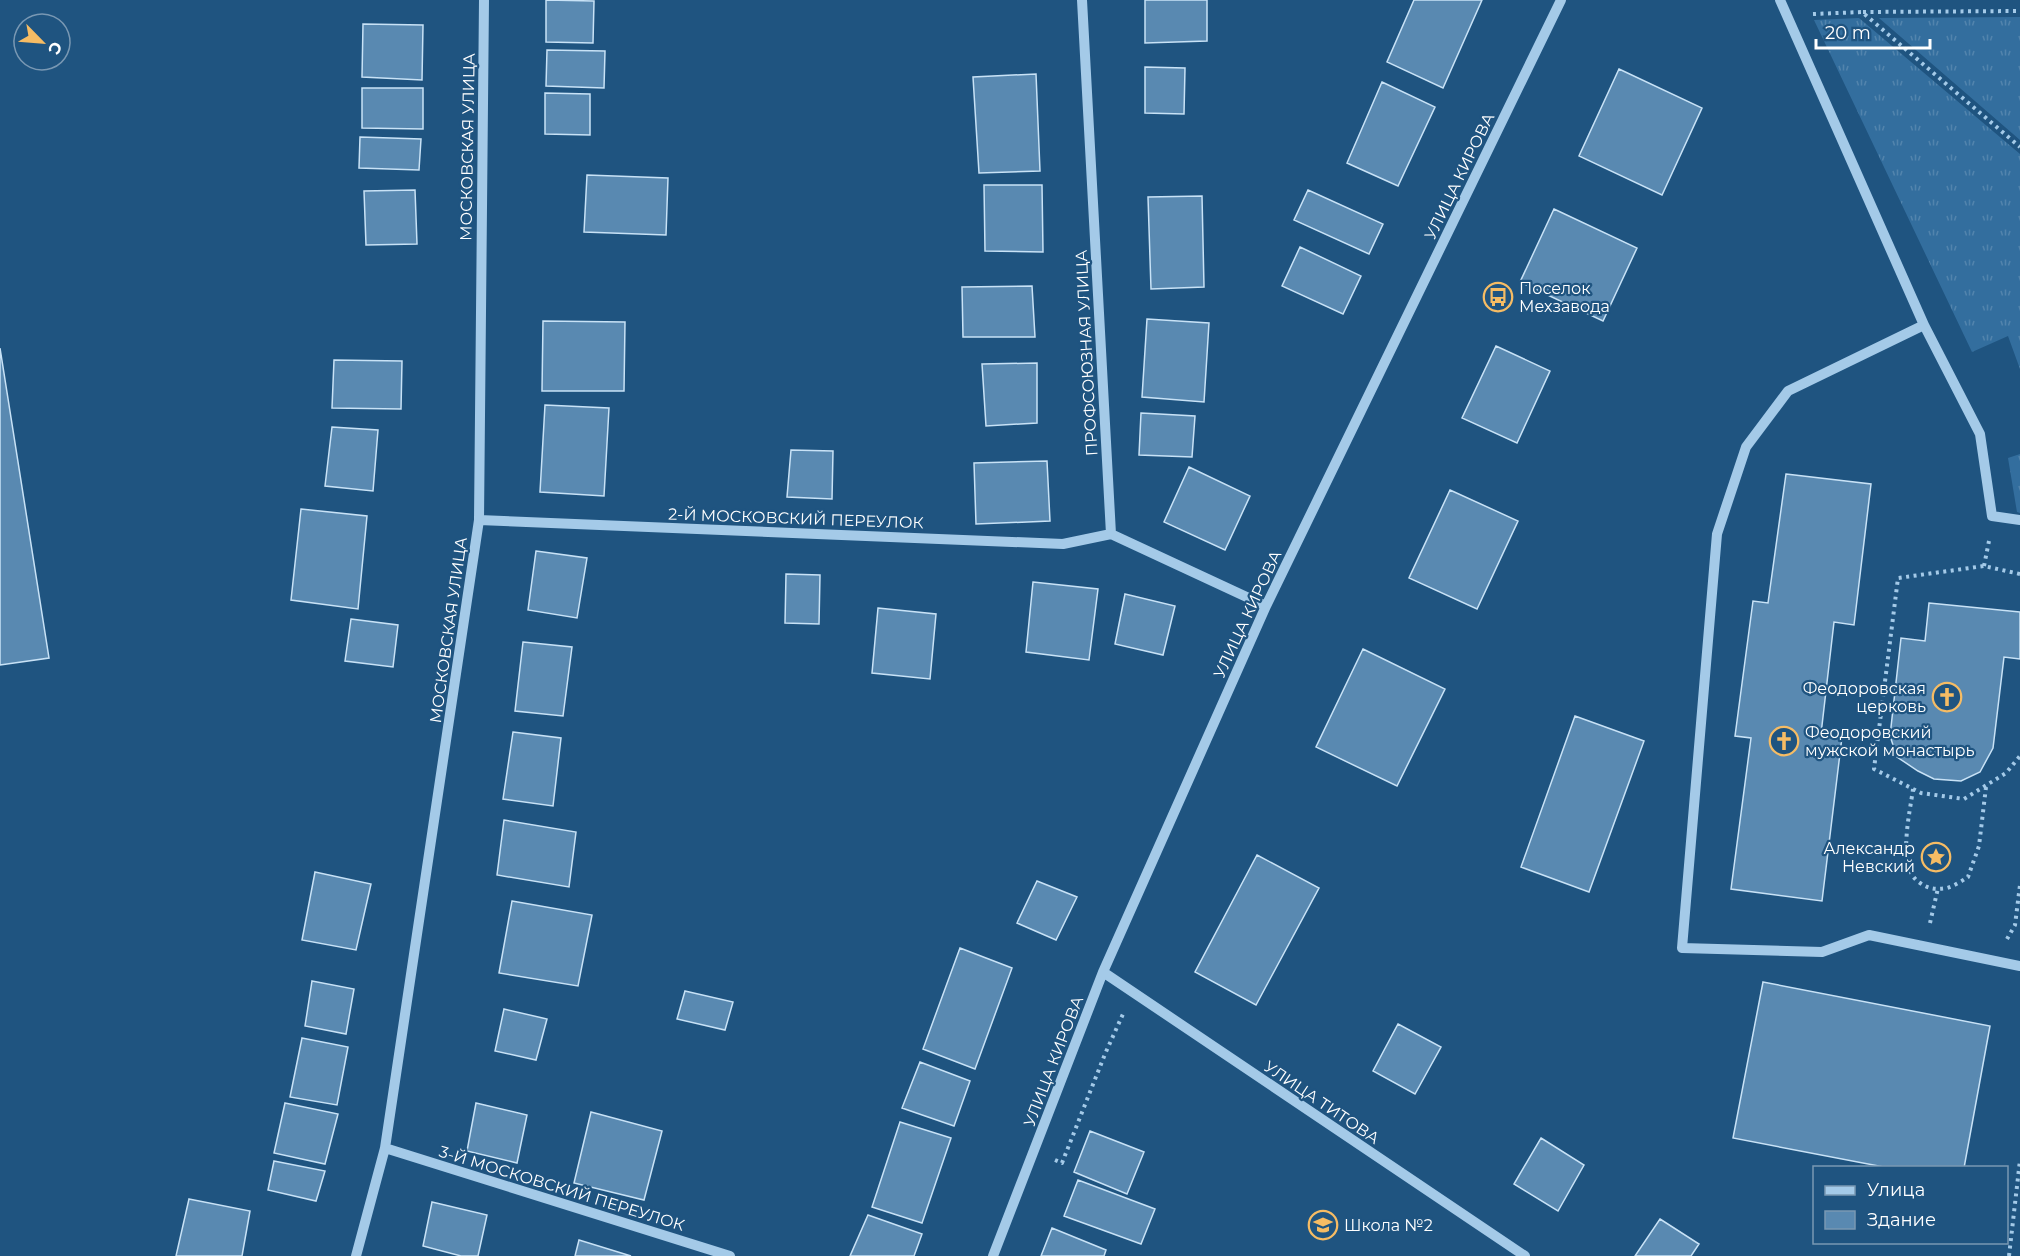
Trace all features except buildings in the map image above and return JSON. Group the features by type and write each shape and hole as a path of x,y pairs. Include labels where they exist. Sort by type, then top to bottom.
{"street":[{"name":"МОСКОВСКАЯ УЛИЦА","path":"356,1256 385,1148 479,520 484,0"},
{"name":"ПРОФСОЮЗНАЯ УЛИЦА","path":"1082,0 1111,534"},
{"name":"УЛИЦА КИРОВА","path":"993,1256 1103,972 1266,606 1561,0"},
{"path":"1780,0 1924,325 1980,434 1992,516 2020,520"},
{"path":"1924,325 1788,391 1746,447 1717,534 1682,948 1822,952 1869,935 2020,966"},
{"name":"2-Й МОСКОВСКИЙ ПЕРЕУЛОК","path":"479,520 1063,544 1111,534"},
{"path":"1111,534 1266,606"},
{"name":"УЛИЦА ТИТОВА","path":"1103,972 1525,1256"},
{"name":"3-Й МОСКОВСКИЙ ПЕРЕУЛОК","path":"385,1148 730,1256"}],"path":[{"path":"1785,15 2020,11"},
{"path":"1862,12 2020,147"},
{"path":"2020,574 1984,566 1898,578 1874,768 1913,789 1964,799 2006,773 2020,756"},
{"path":"1913,789 1906,837 1907,865 1914,879 1931,889 1948,888 1968,877 1978,846 1986,786"},
{"path":"1995,961 2014,925 2020,885"},
{"path":"1924,947 1938,888"},
{"path":"1034,1150 1062,1163 1125,1010"},
{"path":"2009,1256 2020,1160"}],"green space":[{"path":"2020,17 2020,140 1879,18"},
{"path":"1859,18 2020,154 2020,369 2008,336 1972,352 1814,20"},
{"path":"2020,454 2020,513 2017,512 2008,458"}],"place":[{"name":"Поселок Мехзавода","path":"1498,297"},
{"name":"Феодоровская церковь","path":"1947,697"},
{"name":"Феодоровский мужской монастырь","path":"1784,741"},
{"name":"Александр Невский","path":"1936,857"},
{"name":"Школа №2","path":"1323,1225"}]}
